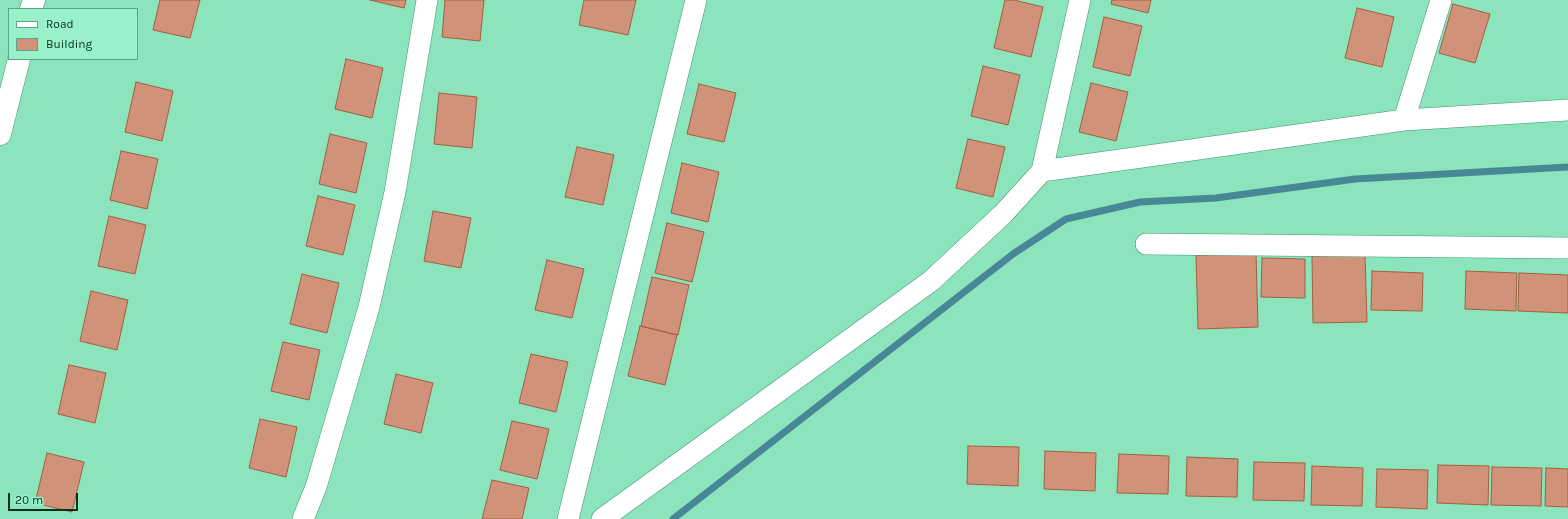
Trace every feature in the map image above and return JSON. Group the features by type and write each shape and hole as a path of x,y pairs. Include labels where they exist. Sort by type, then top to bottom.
{"street":[{"path":"303,519 316,487 368,307 394,192 427,0"},
{"path":"568,519 696,0"},
{"path":"602,519 930,281 1003,214 1042,171 1080,0"},
{"path":"1404,120 1441,0"},
{"path":"0,134 19,60"},
{"path":"1042,171 1404,120 1568,110"},
{"path":"1146,244 1568,248"}],"building":[{"path":"160,0 200,0 190,38 153,30"},
{"path":"370,0 406,0 404,8"},
{"path":"445,0 484,0 480,41 442,37"},
{"path":"584,0 636,0 628,35 579,25"},
{"path":"1005,0 1014,0 1043,7 1031,57 994,48"},
{"path":"1112,0 1151,0 1148,13 1111,4"},
{"path":"1453,4 1490,14 1475,63 1439,53"},
{"path":"1357,8 1394,17 1382,67 1345,58"},
{"path":"1104,17 1142,26 1130,76 1093,67"},
{"path":"346,59 383,68 372,118 335,109"},
{"path":"983,66 1020,75 1008,125 971,116"},
{"path":"136,82 173,91 162,141 125,132"},
{"path":"1091,83 1128,92 1116,141 1079,132"},
{"path":"699,84 736,93 724,142 687,134"},
{"path":"439,93 477,97 472,148 434,144"},
{"path":"330,134 367,143 356,193 319,184"},
{"path":"968,139 1005,147 993,197 956,188"},
{"path":"577,147 614,155 603,205 565,197"},
{"path":"121,151 158,159 147,209 110,200"},
{"path":"682,163 719,172 708,222 671,213"},
{"path":"318,196 355,205 343,255 306,246"},
{"path":"433,211 471,218 461,268 424,261"},
{"path":"109,216 146,225 135,274 98,266"},
{"path":"667,223 704,232 692,282 655,273"},
{"path":"1256,253 1258,327 1198,329 1196,255"},
{"path":"1365,255 1367,322 1313,323 1312,256"},
{"path":"1262,258 1305,259 1305,298 1261,297"},
{"path":"547,260 584,269 572,318 535,310"},
{"path":"1372,271 1423,273 1422,311 1371,310"},
{"path":"1466,271 1517,273 1516,311 1465,309"},
{"path":"1519,273 1568,275 1568,313 1518,311"},
{"path":"302,274 339,283 327,333 290,324"},
{"path":"652,277 689,285 678,335 641,326"},
{"path":"91,291 128,300 117,350 80,341"},
{"path":"640,326 677,335 665,385 628,376"},
{"path":"283,342 320,350 309,400 271,391"},
{"path":"531,354 568,362 556,412 519,403"},
{"path":"69,365 106,373 95,423 58,414"},
{"path":"396,374 433,383 421,433 384,424"},
{"path":"260,419 297,427 286,477 249,468"},
{"path":"512,421 549,429 537,479 500,470"},
{"path":"968,446 1019,447 1018,486 967,484"},
{"path":"1045,451 1096,453 1095,491 1044,489"},
{"path":"47,453 84,462 72,512 35,503"},
{"path":"1119,454 1169,456 1168,494 1117,493"},
{"path":"1187,457 1238,459 1237,497 1186,496"},
{"path":"1254,462 1305,463 1304,501 1253,500"},
{"path":"1438,465 1489,466 1488,505 1437,503"},
{"path":"1312,466 1363,468 1362,506 1311,505"},
{"path":"1492,467 1542,468 1541,506 1491,505"},
{"path":"1546,468 1568,469 1568,507 1545,506"},
{"path":"1377,469 1428,470 1427,509 1376,507"},
{"path":"492,480 529,488 522,519 482,519"}],"waterway":[{"path":"673,519 1013,254 1066,219 1140,202 1216,198 1355,179 1568,167"}]}
